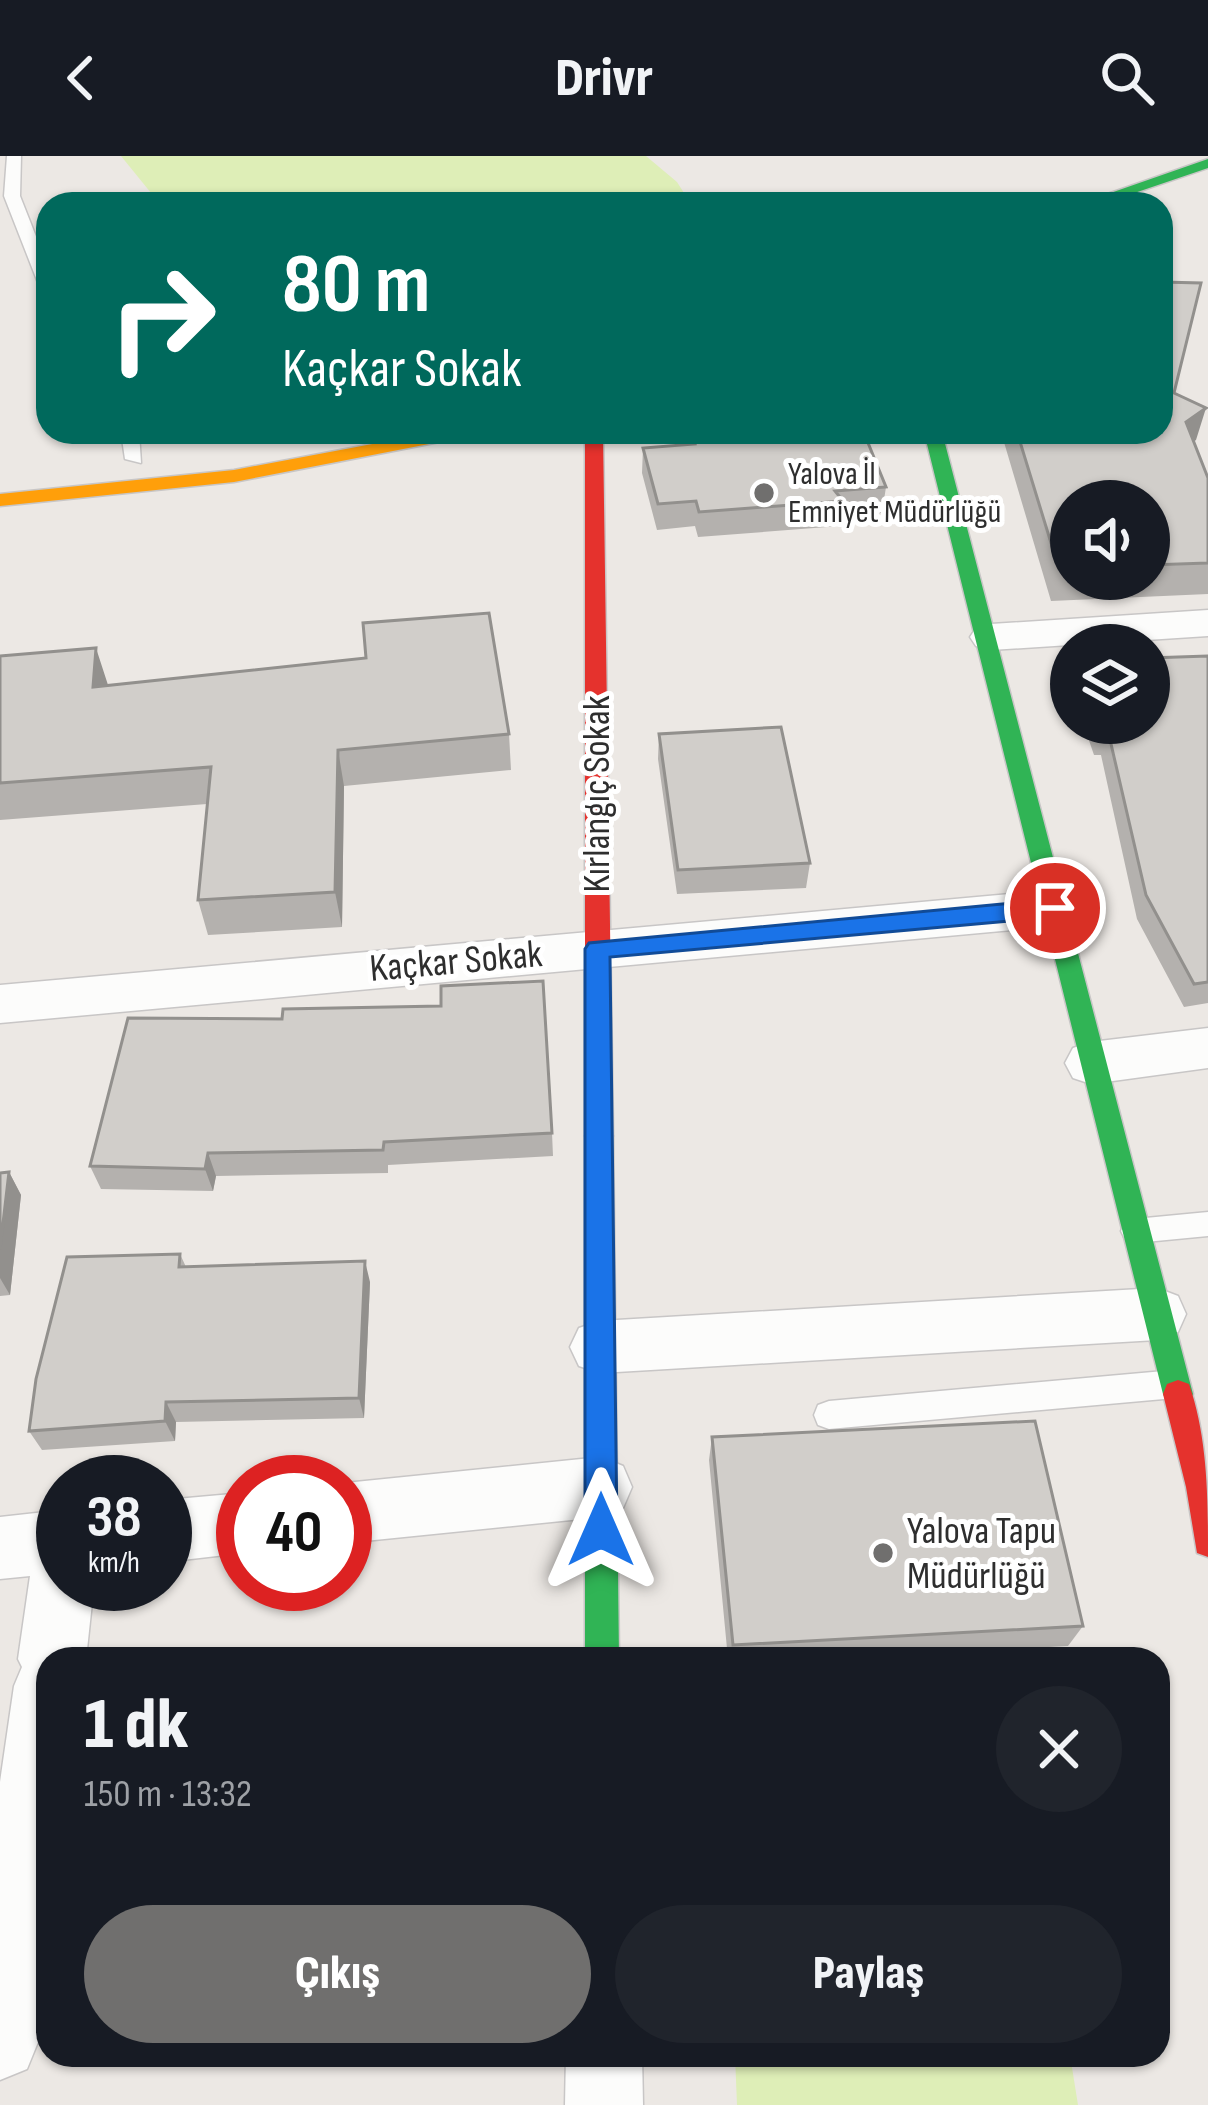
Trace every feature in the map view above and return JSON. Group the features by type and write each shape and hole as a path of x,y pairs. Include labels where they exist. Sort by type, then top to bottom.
{"street":[{"path":"1121,192 1200,164"},
{"path":"89,463 132,446 201,454 262,444"},
{"path":"0,500 205,484 417,444"},
{"name":"Kırlangıç Sokak","path":"594,444 602,1647"},
{"path":"936,444 991,637 1091,1063 1202,1487 1208,1542"},
{"path":"991,637 1208,623"},
{"name":"Kaçkar Sokak","path":"0,1004 1055,908"},
{"path":"1091,1063 1208,1048"},
{"path":"600,1347 1156,1314"},
{"path":"372,1510 601,1487"},
{"path":"0,1548 36,1544"},
{"path":"54,1647 58,1611"},
{"path":"0,2042 36,1775"},
{"path":"604,2067 604,2105"}],"lane":[{"path":"14,156 11,196 36,258"},
{"path":"1135,1231 1208,1224"},
{"path":"829,1415 1175,1384"}],"green space":[{"path":"121,156 646,156 683,192 150,192"},
{"path":"735,2067 1072,2067 1078,2105 737,2105"}],"building":[{"path":"1173,282 1201,283 1174,393 1206,408 1186,422 1208,478 1208,563 1170,564 1170,480 1050,480 1050,540 1021,444 1173,444"},
{"name":"Yalova İl Emniyet Müdürlüğü","path":"868,444 886,487 835,491 843,501 699,512 696,501 658,504 643,448"},
{"path":"489,613 509,734 338,750 335,892 198,900 211,767 0,783 0,656 96,648 93,687 366,658 363,623"},
{"path":"1208,656 1208,982 1194,984 1146,895 1111,744 1170,744 1170,657"},
{"path":"781,727 810,863 678,870 659,734"},
{"path":"543,981 552,1133 384,1142 383,1150 208,1153 205,1169 90,1166 128,1018 282,1019 283,1009 441,1006 441,986"},
{"path":"9,1172 0,1249 0,1173"},
{"path":"180,1254 179,1267 365,1261 359,1398 166,1402 165,1421 29,1431 36,1379 67,1257"},
{"name":"Yalova Tapu Müdürlüğü","path":"1035,1421 1083,1626 733,1645 712,1437"}],"traffic: fast":[{"path":"1122,192 1208,163"},
{"path":"936,444 1178,1394"},
{"path":"599,1136 602,1647"}],"traffic: slow":[{"path":"0,500 234,476 402,444"}],"traffic: jam":[{"path":"594,444 599,1136"},
{"path":"1178,1394 1202,1487 1208,1542"}],"place":[{"name":"Yalova İl Emniyet Müdürlüğü","path":"764,493"},
{"name":"Yalova Tapu Müdürlüğü","path":"883,1553"}],"route":[{"path":"601,1530 598,949 1055,908"}]}
